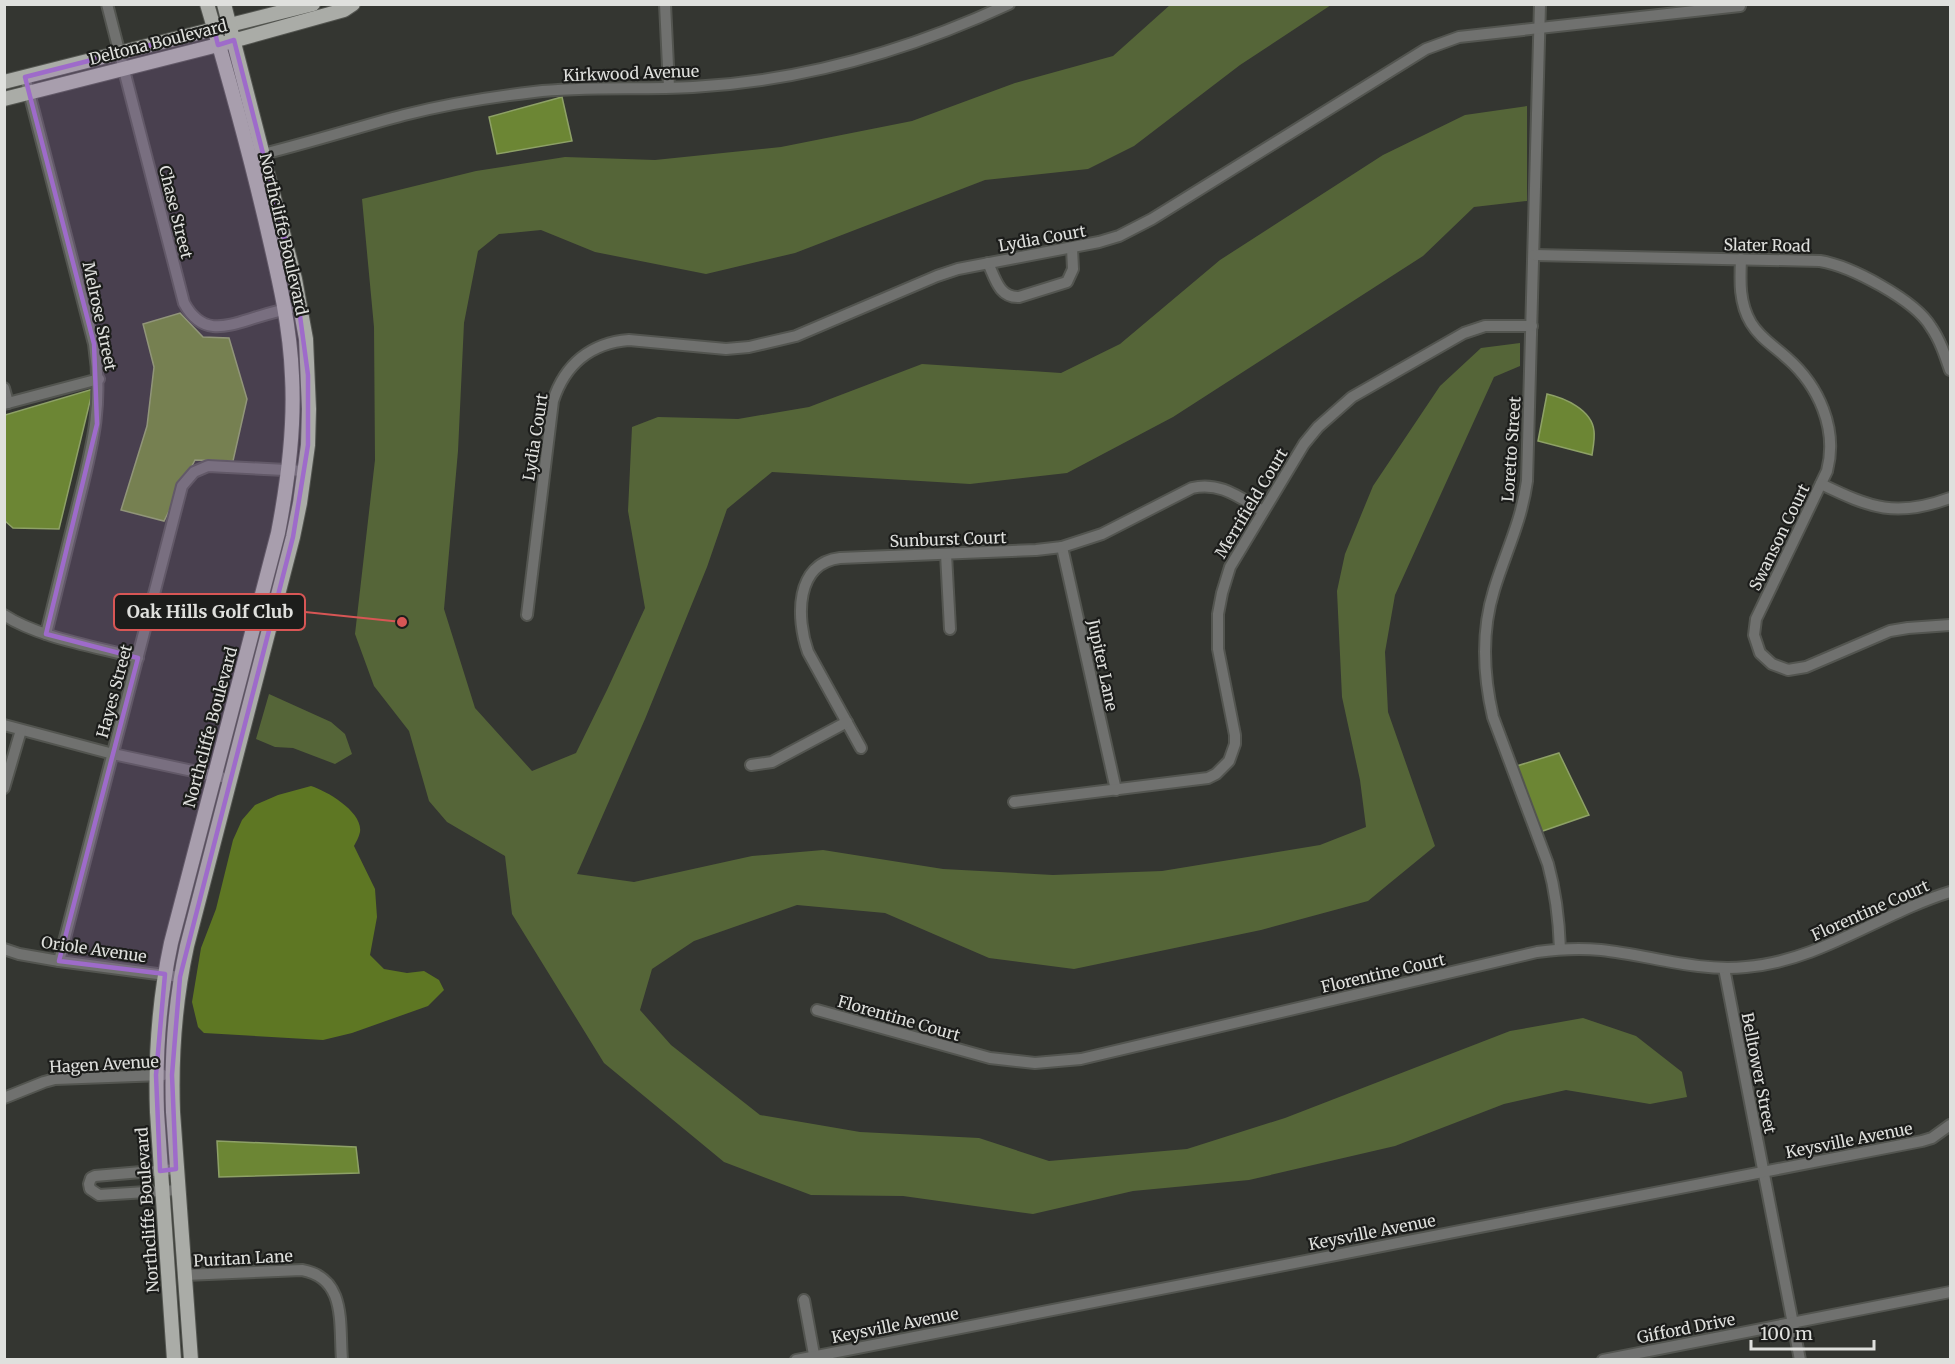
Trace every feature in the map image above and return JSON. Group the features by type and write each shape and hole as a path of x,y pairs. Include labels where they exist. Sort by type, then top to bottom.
{"main road":[{"name":"Northcliffe Boulevard","path":"190,1359 176,1169 172,1075 174,1022 180,977 293,537 305,471 309,418 308,375 301,306 256,155 218,45 207,4"},
{"name":"Northcliffe Boulevard","path":"174,1359 160,1171 156,1075 159,1020 171,942 278,533 289,469 293,409 285,309 234,40 224,4"},
{"name":"Deltona Boulevard","path":"4,82 313,4"},
{"name":"Deltona Boulevard","path":"4,99 218,45 346,6"}],"street":[{"name":"Chase Street","path":"107,4 184,303 189,311 203,323 219,327 301,306"},
{"path":"665,4 669,87"},
{"name":"Kirkwood Avenue","path":"256,155 404,115 493,97 582,88 669,87 737,83 835,65 919,41 1009,4"},
{"name":"Loretto Street","path":"1540,4 1527,480 1519,522 1494,590 1484,644 1485,674 1493,717 1554,884 1560,949"},
{"name":"Lydia Court","path":"526,615 553,401 564,376 580,357 603,345 629,340 726,349 773,343 816,328 937,276 988,263 1099,242 1137,228 1426,49 1458,37 1475,33 1740,6"},
{"name":"Melrose Street","path":"25,77 94,344 99,379 99,402 93,445 46,634"},
{"path":"988,263 1001,290 1013,297 1019,297 1067,282 1073,269 1072,248"},
{"name":"Slater Road","path":"1534,255 1820,261 1846,267 1911,305 1922,314 1938,339 1950,370"},
{"name":"Swanson Court","path":"1741,259 1742,300 1750,322 1767,342 1797,367 1815,393 1827,419 1831,446 1830,460 1821,484 1756,619 1754,635 1756,645 1766,660 1779,668 1797,669 1890,632 1924,626 1950,625"},
{"name":"Merrifield Court","path":"1014,802 1208,778 1216,774 1229,761 1233,753 1235,735 1218,650 1218,614 1222,593 1230,567 1304,444 1318,427 1352,397 1464,333 1485,327 1532,326"},
{"path":"4,388 6,403 99,379"},
{"name":"Hayes Street","path":"59,961 180,495 187,479 201,468 217,465 305,471"},
{"path":"1821,484 1859,502 1890,509 1920,507 1950,498"},
{"name":"Sunburst Court","path":"861,748 803,639 800,613 804,584 808,576 819,565 834,559 1036,550 1062,546 1102,534 1192,488 1201,486 1223,489 1263,512"},
{"name":"Jupiter Lane","path":"1062,546 1116,790"},
{"path":"946,554 950,629"},
{"path":"4,615 25,627 46,634 138,658"},
{"path":"751,765 772,762 847,722"},
{"path":"4,725 113,754 230,779"},
{"path":"4,788 21,730"},
{"name":"Florentine Court","path":"817,1010 990,1058 1035,1063 1059,1062 1082,1059 1560,949 1603,950 1707,967 1757,966 1792,959 1823,947 1905,908 1950,892"},
{"name":"Oriole Avenue","path":"4,949 59,961 180,977"},
{"name":"Belltower Street","path":"1724,968 1800,1359"},
{"name":"Hagen Avenue","path":"4,1098 56,1079 172,1075"},
{"name":"Keysville Avenue","path":"796,1359 815,1358 1922,1141 1932,1138 1950,1125"},
{"path":"176,1169 96,1176 91,1178 89,1184 90,1189 99,1195 178,1190"},
{"name":"Puritan Lane","path":"185,1275 302,1270 318,1274 331,1286 338,1301 342,1359"},
{"name":"Gifford Drive","path":"1603,1359 1950,1292"},
{"path":"804,1300 815,1358"}],"highlighted area":[{"path":"214,29 218,45 234,40 295,279 308,375 308,445 293,537 180,977 172,1075 176,1169 160,1171 156,1075 165,974 59,961 138,658 46,634 97,424 94,344 25,77"}],"shaded area":[{"path":"1170,5 1331,5 1240,65 1134,146 1088,169 985,180 795,253 706,274 595,252 541,230 499,234 478,251 464,323 458,451 444,609 475,708 532,771 576,753 645,608 628,511 632,427 658,417 738,419 809,407 922,364 1061,373 1120,344 1220,260 1383,155 1465,115 1527,106 1527,201 1474,207 1423,256 1173,417 1067,473 970,484 772,472 727,509 707,567 645,719 577,874 634,882 752,856 823,850 943,869 1053,875 1162,871 1320,845 1366,827 1360,780 1342,697 1337,591 1345,554 1373,486 1440,386 1481,348 1520,343 1520,366 1494,377 1395,595 1385,652 1388,712 1435,846 1368,901 1261,930 1074,969 989,958 885,913 797,905 694,941 652,969 640,1010 671,1045 760,1115 860,1132 979,1138 1049,1161 1187,1149 1285,1118 1510,1031 1583,1018 1636,1036 1682,1072 1687,1097 1650,1104 1566,1090 1504,1104 1395,1146 1249,1180 1133,1191 1033,1214 903,1196 811,1195 724,1162 604,1063 512,914 505,856 447,822 429,801 409,731 374,686 355,634 375,460 374,327 362,199 476,171 565,157 655,160 781,147 912,121 1015,83 1113,56"},
{"path":"562,97 572,141 497,154 489,117"},
{"path":"180,313 203,337 229,338 247,399 233,461 195,460 164,521 121,510 147,426 154,367 143,324"},
{"path":"93,389 59,529 13,528 5,521 5,415"},
{"path":"1547,394 1569,402 1588,417 1594,431 1592,455 1538,441"},
{"path":"269,694 331,722 345,734 352,754 335,764 293,748 275,747 256,739"},
{"path":"1559,753 1589,815 1537,833 1510,768"},
{"path":"311,786 343,803 356,817 359,824 360,834 354,846 375,889 377,917 370,955 384,969 407,973 424,971 439,980 444,990 428,1006 352,1033 323,1040 204,1033 198,1027 192,1002 201,948 216,909 233,840 242,820 255,805 278,795"},
{"path":"217,1141 356,1147 359,1173 219,1177"}],"place":[{"name":"Oak Hills Golf Club","path":"402,622"}]}
